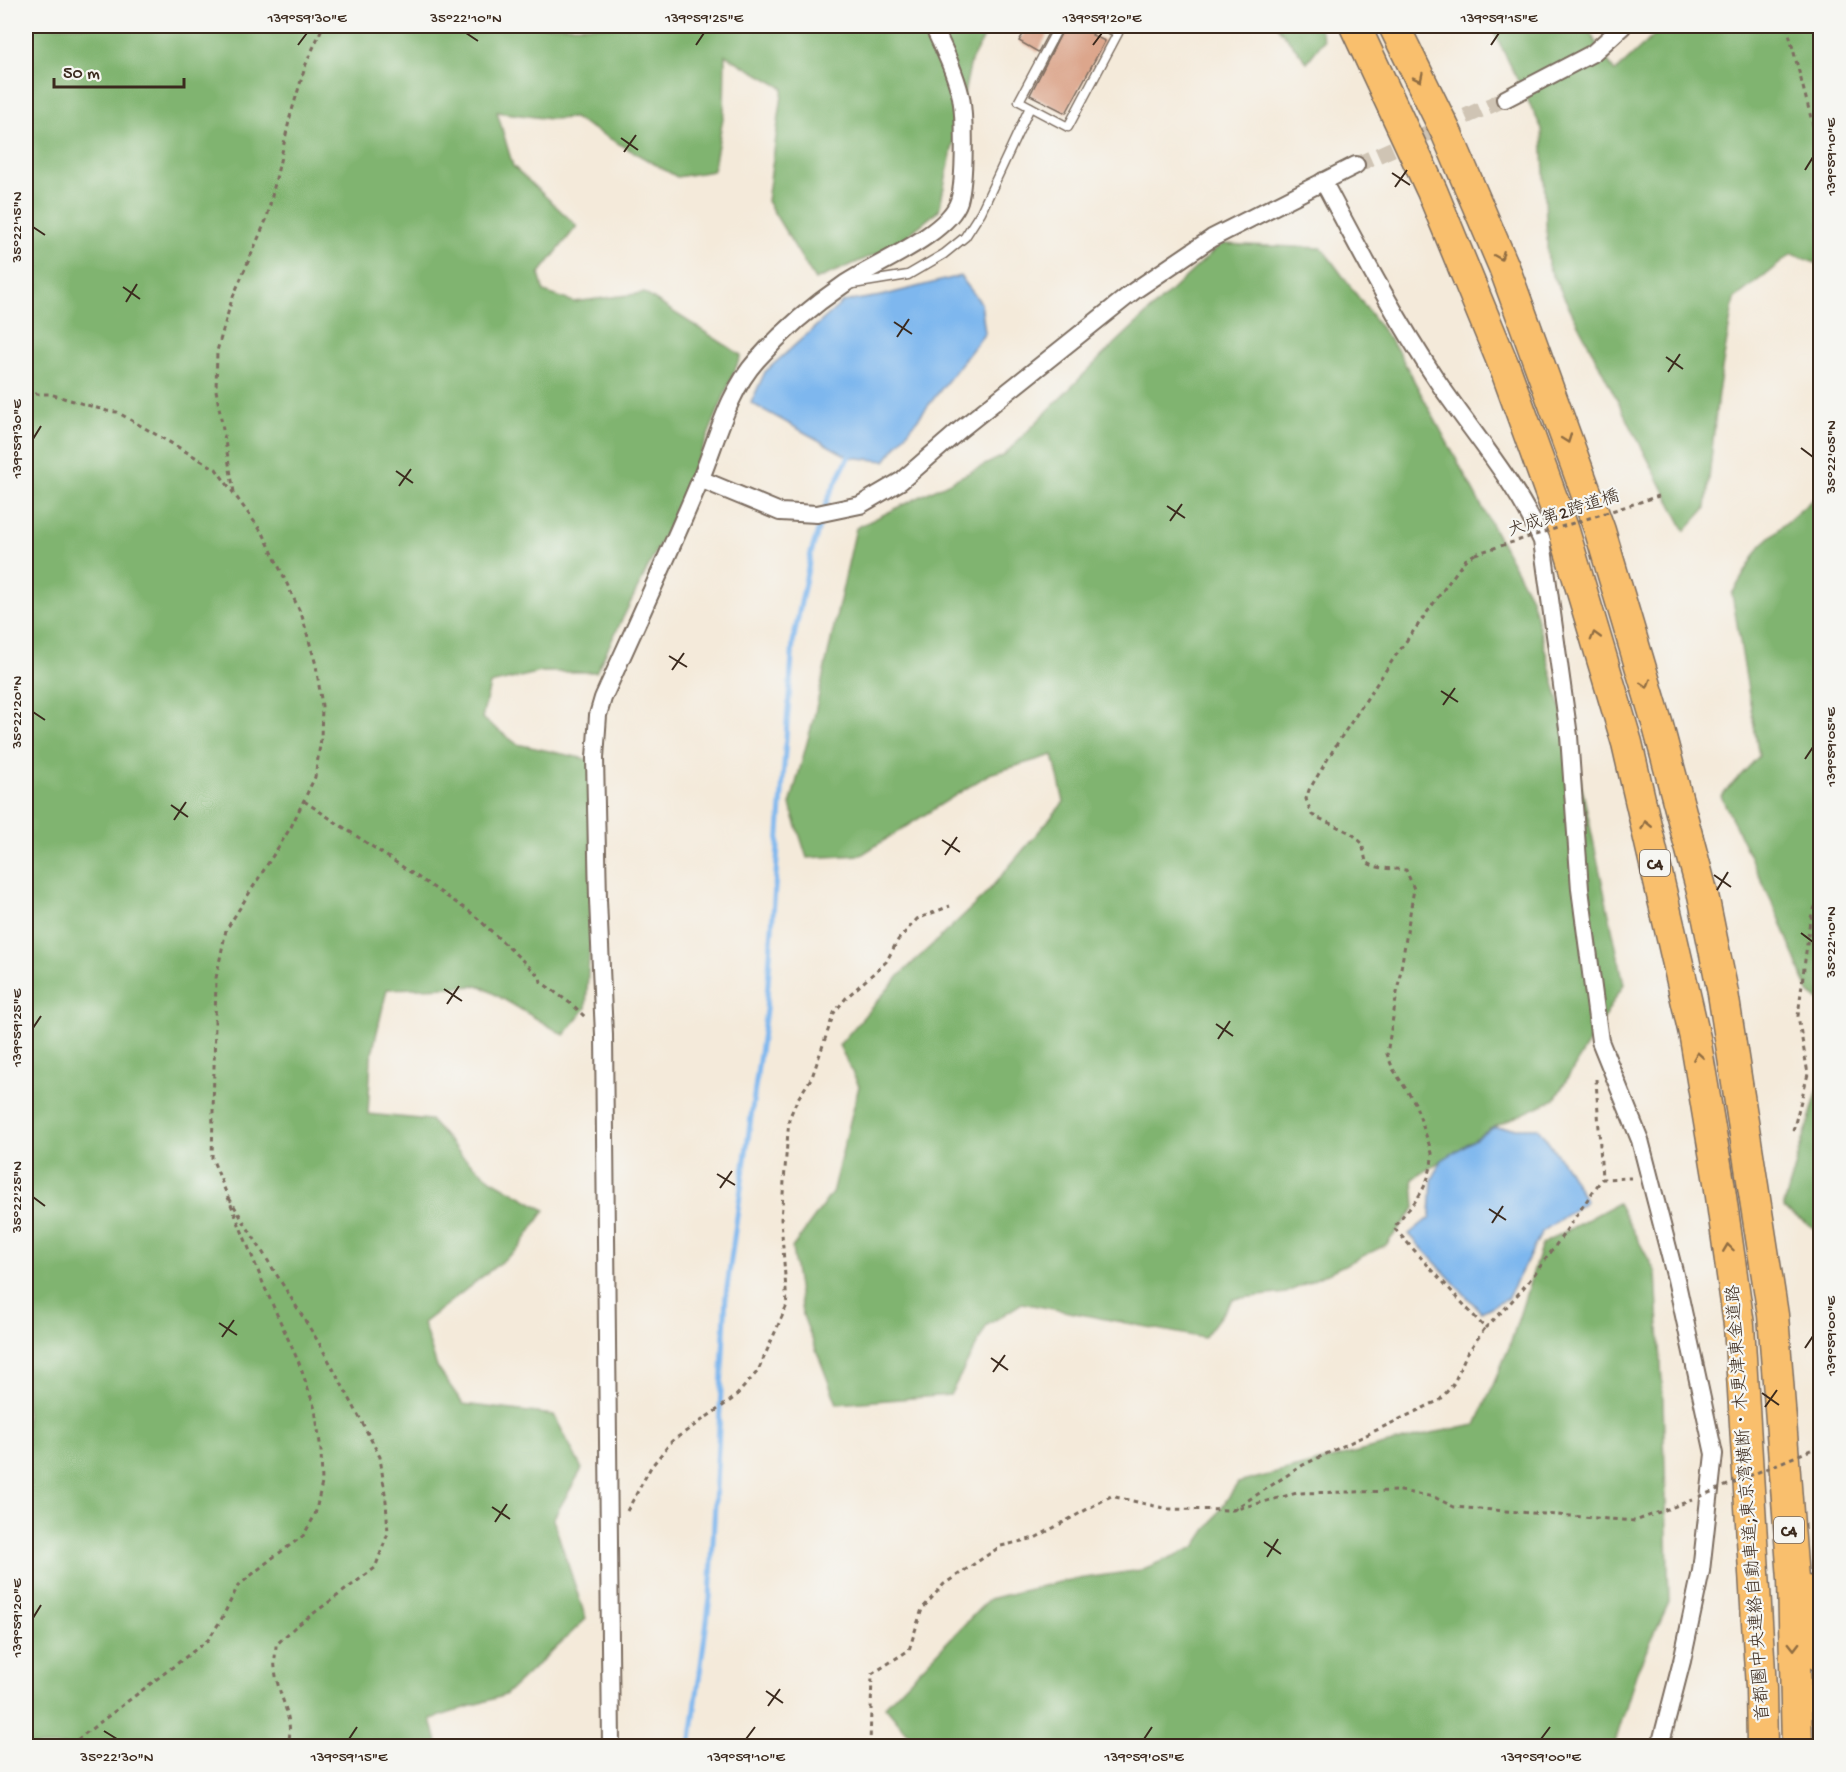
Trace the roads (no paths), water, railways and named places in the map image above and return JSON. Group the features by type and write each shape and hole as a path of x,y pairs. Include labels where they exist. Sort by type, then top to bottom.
{"highway":[{"name":"首都圏中央連絡自動車道;東京湾横断・木更津東金道路","path":"1355,26 1432,191 1506,371 1564,531 1627,744 1695,1038 1719,1182 1738,1325 1761,1688 1762,1746"},
{"name":"首都圏中央連絡自動車道;東京湾横断・木更津東金道路","path":"1394,26 1447,134 1504,267 1599,531 1658,726 1702,895 1723,993 1773,1315 1793,1579 1797,1746"},
{"path":"1773,1315 1792,1401 1804,1579 1821,1656"},
{"path":"1743,1746 1743,1647 1755,1597"}],"street":[{"path":"611,1746 604,1035 597,876 595,758 598,715 603,698 700,478 731,401 749,370 805,315 841,286 920,240 949,218 958,202 963,150 961,99 949,59 933,26"},
{"path":"1506,99 1593,52 1623,26"},
{"path":"700,478 780,512 817,514 860,505 902,481 961,429 1134,291 1212,238 1356,165"},
{"path":"1323,181 1379,286 1438,381 1504,472 1530,513 1542,541 1569,736 1580,889 1600,1041 1640,1140 1676,1279 1713,1454 1701,1571 1682,1661 1660,1746"}],"lane":[{"path":"1059,26 1019,101 1068,127 1118,33 1104,26"},
{"path":"841,286 908,275 944,255 965,237 981,212 1030,107"}],"water":[{"path":"960,276 981,303 985,333 885,461 849,457 751,403 765,372 843,302 881,296"},
{"path":"1493,1128 1538,1128 1564,1164 1586,1201 1542,1232 1507,1299 1481,1312 1409,1234 1430,1217 1432,1180 1442,1160"}],"waterway":[{"path":"690,1746 710,1598 726,1295 766,1010 793,642 811,553 828,498 851,452"}],"tunnel":[{"path":"1356,165 1505,99"}]}
